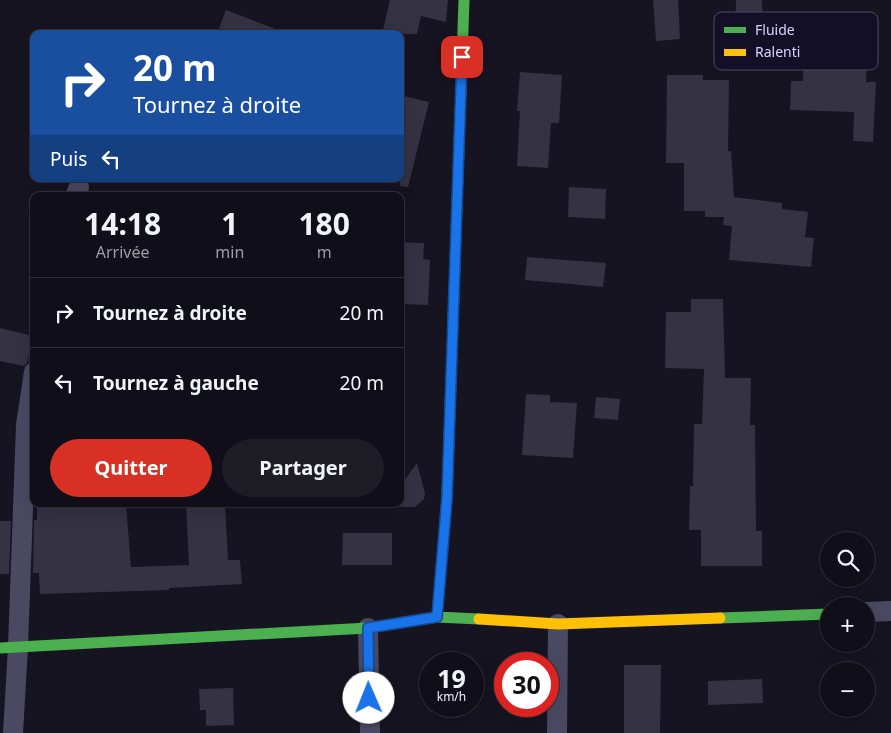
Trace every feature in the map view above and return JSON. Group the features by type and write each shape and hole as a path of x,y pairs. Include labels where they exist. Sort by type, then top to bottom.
{"street":[{"path":"437,617 447,498 464,0"},
{"path":"13,733 9,647 26,425 30,398"},
{"path":"875,612 891,611"},
{"path":"9,647 368,628 437,617 558,624 820,614"},
{"path":"557,733 558,624"},
{"path":"368,628 370,733"}],"building":[{"path":"390,0 448,0 446,22 421,16 417,34 404,34 404,30 383,30"},
{"path":"653,0 678,0 680,39 656,41"},
{"path":"736,0 762,0 762,12 736,12"},
{"path":"226,10 278,30 218,30"},
{"path":"803,70 866,70 866,82 876,82 873,142 853,141 854,112 790,110 791,81 803,81"},
{"path":"520,72 562,75 559,123 551,123 548,168 517,166 520,111 517,111"},
{"path":"667,75 703,75 703,80 729,80 728,151 731,151 734,197 782,203 782,209 808,212 805,237 814,238 811,267 729,260 732,226 723,225 724,217 705,217 705,211 684,211 684,163 666,163"},
{"path":"404,96 429,102 408,187 400,186 400,182 404,182"},
{"path":"569,187 606,189 605,219 568,217"},
{"path":"404,242 424,243 423,259 430,260 428,305 404,304"},
{"path":"527,257 606,263 603,287 525,280"},
{"path":"691,299 723,299 725,378 751,378 750,425 755,425 756,531 762,531 762,566 701,566 701,530 689,530 690,486 693,486 694,424 702,424 704,369 665,368 666,312 691,312"},
{"path":"0,328 30,335 30,350 27,363 24,366 0,361"},
{"path":"526,394 550,395 550,402 577,403 573,458 522,455"},
{"path":"596,397 620,399 618,420 594,418"},
{"path":"417,463 425,493 424,499 415,507 404,507 404,481"},
{"path":"37,507 126,507 131,567 189,565 186,507 225,507 228,560 240,560 242,584 169,588 169,590 40,594 39,573 33,573 34,520 37,520"},
{"path":"0,521 11,521 9,574 0,574"},
{"path":"343,533 392,533 392,565 342,565"},
{"path":"624,665 661,665 660,733 624,733"},
{"path":"762,679 763,703 708,705 708,681"},
{"path":"233,688 234,725 206,726 206,710 200,710 199,689"}],"traffic: fast":[{"path":"437,617 447,498 464,0"},
{"path":"720,618 820,614"},
{"path":"0,648 368,628 437,617 479,619"}],"traffic: slow":[{"path":"479,619 558,624 720,618"}],"route":[{"path":"369,698 368,628 437,617 447,498 462,57"}]}
